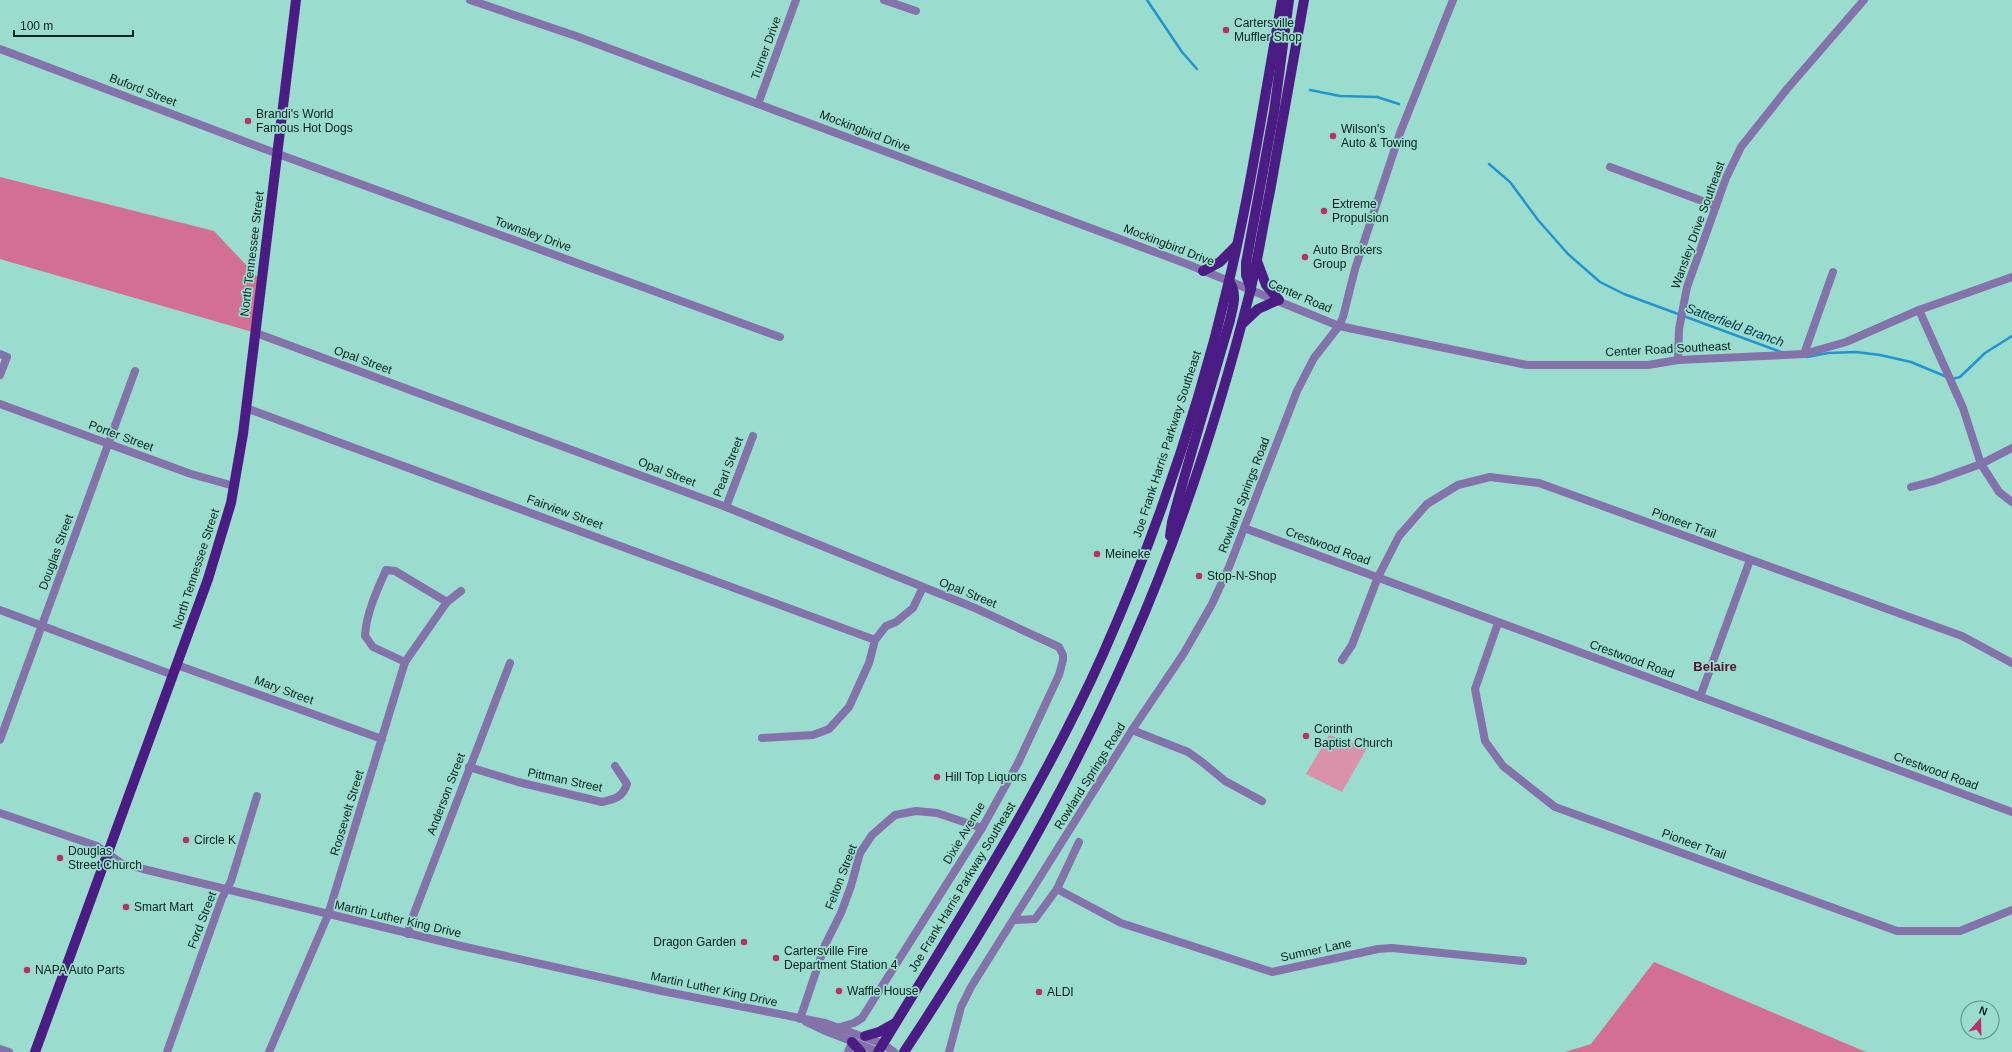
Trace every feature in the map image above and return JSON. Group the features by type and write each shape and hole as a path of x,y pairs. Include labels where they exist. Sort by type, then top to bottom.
{"main road":[{"name":"North Tennessee Street","path":"35,1052 217,555 234,486 246,408 296,0"},
{"name":"Joe Frank Harris Parkway Southeast","path":"880,1050 1018,820 1046,769 1103,655 1145,552 1170,483 1200,391 1229,281 1282,0"},
{"path":"1251,289 1246,275 1246,263 1276,105 1289,0"},
{"path":"1299,0 1301,17"},
{"path":"904,1052 945,990 989,916 1059,792 1129,648 1170,548 1205,448 1251,289 1304,0"},
{"path":"1203,270 1220,262 1237,245"},
{"path":"1241,326 1258,309 1278,300 1266,285 1256,260"},
{"path":"1170,548 1172,522 1234,302 1234,288 1229,281"},
{"path":"865,1036 878,1032 896,1022"},
{"path":"852,1042 861,1052"}],"street":[{"name":"Mockingbird Drive","path":"470,0 576,36 1251,289"},
{"name":"Turner Drive","path":"758,104 796,0"},
{"path":"884,0 916,11"},
{"name":"Rowland Springs Road","path":"949,1052 960,1007 971,987 1132,730 1173,670 1204,618 1229,567 1302,379 1321,349 1339,326 1355,269 1400,133 1453,0"},
{"name":"Wansley Drive Southeast","path":"1678,360 1679,329 1687,287 1726,178 1741,147 1787,89 1864,0"},
{"name":"Buford Street","path":"0,49 278,154"},
{"name":"Townsley Drive","path":"278,154 780,337"},
{"path":"1610,167 1716,206"},
{"path":"1804,354 1834,272"},
{"name":"Center Road Southeast","path":"1339,326 1527,365 1648,365 1678,360 1804,354 1846,342 1919,310 2012,277"},
{"name":"Center Road","path":"1251,289 1339,326"},
{"path":"1919,310 1963,408 1981,464 1999,492 2012,502"},
{"name":"Opal Street","path":"256,333 726,507 975,608 1056,644 1062,650"},
{"path":"0,354 7,357 0,375"},
{"name":"Douglas Street","path":"0,740 135,371"},
{"name":"Porter Street","path":"0,404 206,479 234,486"},
{"name":"Fairview Street","path":"246,408 875,640"},
{"name":"Pearl Street","path":"726,507 753,436"},
{"path":"1911,487 1934,481 1981,464 2012,448"},
{"name":"Pioneer Trail","path":"1342,660 1352,645 1378,577 1399,536 1427,504 1458,485 1490,477 1539,482 1962,636 2012,663"},
{"name":"Crestwood Road","path":"1244,528 2012,812"},
{"path":"1700,697 1750,560"},
{"path":"405,662 373,647 365,636 365,627 377,590 386,570 395,571 447,602"},
{"path":"762,738 813,735 829,729 849,707 869,663 875,640 886,626 896,622 913,608 923,587"},
{"name":"Roosevelt Street","path":"268,1052 328,915 405,662 447,602 461,591"},
{"path":"0,610 174,675"},
{"name":"Pioneer Trail","path":"1498,622 1475,689 1485,741 1503,766 1555,807 1897,931 1960,931 2012,910"},
{"name":"Dixie Avenue","path":"862,1018 982,828 1018,763 1056,682 1062,664 1062,650"},
{"name":"Anderson Street","path":"408,934 410,924 469,767 510,663"},
{"name":"Mary Street","path":"177,665 382,739"},
{"path":"1132,730 1188,752 1225,781 1262,801"},
{"name":"Pittman Street","path":"469,767 518,782 602,802 616,799 625,792 627,784 615,766"},
{"name":"Ford Street","path":"167,1052 222,898 231,881 257,796"},
{"name":"Felton Street","path":"800,1019 824,945 841,913 851,886 860,853 872,835 895,815 916,811 937,813 982,828"},
{"name":"Martin Luther King Drive","path":"0,813 97,846 121,863 408,934 662,991 840,1027 865,1036 880,1050"},
{"path":"1014,920 1035,919 1057,889 1079,842"},
{"name":"Sumner Lane","path":"1057,889 1121,923 1272,972 1378,949 1392,948 1523,961"},
{"path":"840,1027 854,1023 862,1018"},
{"path":"862,1018 861,1027 865,1036"},
{"name":"Martin Luther King Drive","path":"800,1019 852,1042 880,1050 894,1052"},
{"path":"848,1052 852,1042"},
{"path":"0,1049 9,1052"}],"shaded area":[{"path":"0,177 214,231 262,282 256,333 0,259"},
{"path":"1329,735 1367,748 1342,792 1306,774"},
{"path":"1654,962 1866,1052 1565,1052 1591,1044"}],"waterway":[{"name":"Satterfield Branch","path":"1147,0 1182,52 1197,69"},
{"name":"Satterfield Branch","path":"1310,90 1340,96 1377,97 1399,104"},
{"name":"Satterfield Branch","path":"1489,164 1510,182 1538,220 1568,254 1600,282 1624,294 1781,352"},
{"name":"Satterfield Branch","path":"1952,379 1960,377 1985,353 2012,336"},
{"name":"Satterfield Branch","path":"1807,357 1828,353 1856,352 1880,355 1911,362 1947,377"}],"place":[{"name":"Cartersville Muffler Shop","path":"1226,30"},
{"name":"Brandi's World Famous Hot Dogs","path":"248,121"},
{"name":"Wilson's Auto & Towing","path":"1333,136"},
{"name":"Extreme Propulsion","path":"1324,211"},
{"name":"Auto Brokers Group","path":"1305,257"},
{"name":"Meineke","path":"1097,554"},
{"name":"Stop-N-Shop","path":"1199,576"},
{"name":"Corinth Baptist Church","path":"1306,736"},
{"name":"Hill Top Liquors","path":"937,777"},
{"name":"Circle K","path":"186,840"},
{"name":"Douglas Street Church","path":"60,858"},
{"name":"Smart Mart","path":"126,907"},
{"name":"Dragon Garden","path":"744,942"},
{"name":"Cartersville Fire Department Station 4","path":"776,958"},
{"name":"NAPA Auto Parts","path":"27,970"},
{"name":"Waffle House","path":"839,991"},
{"name":"ALDI","path":"1039,992"}],"district":[{"name":"Belaire","path":"1715,666"}]}
